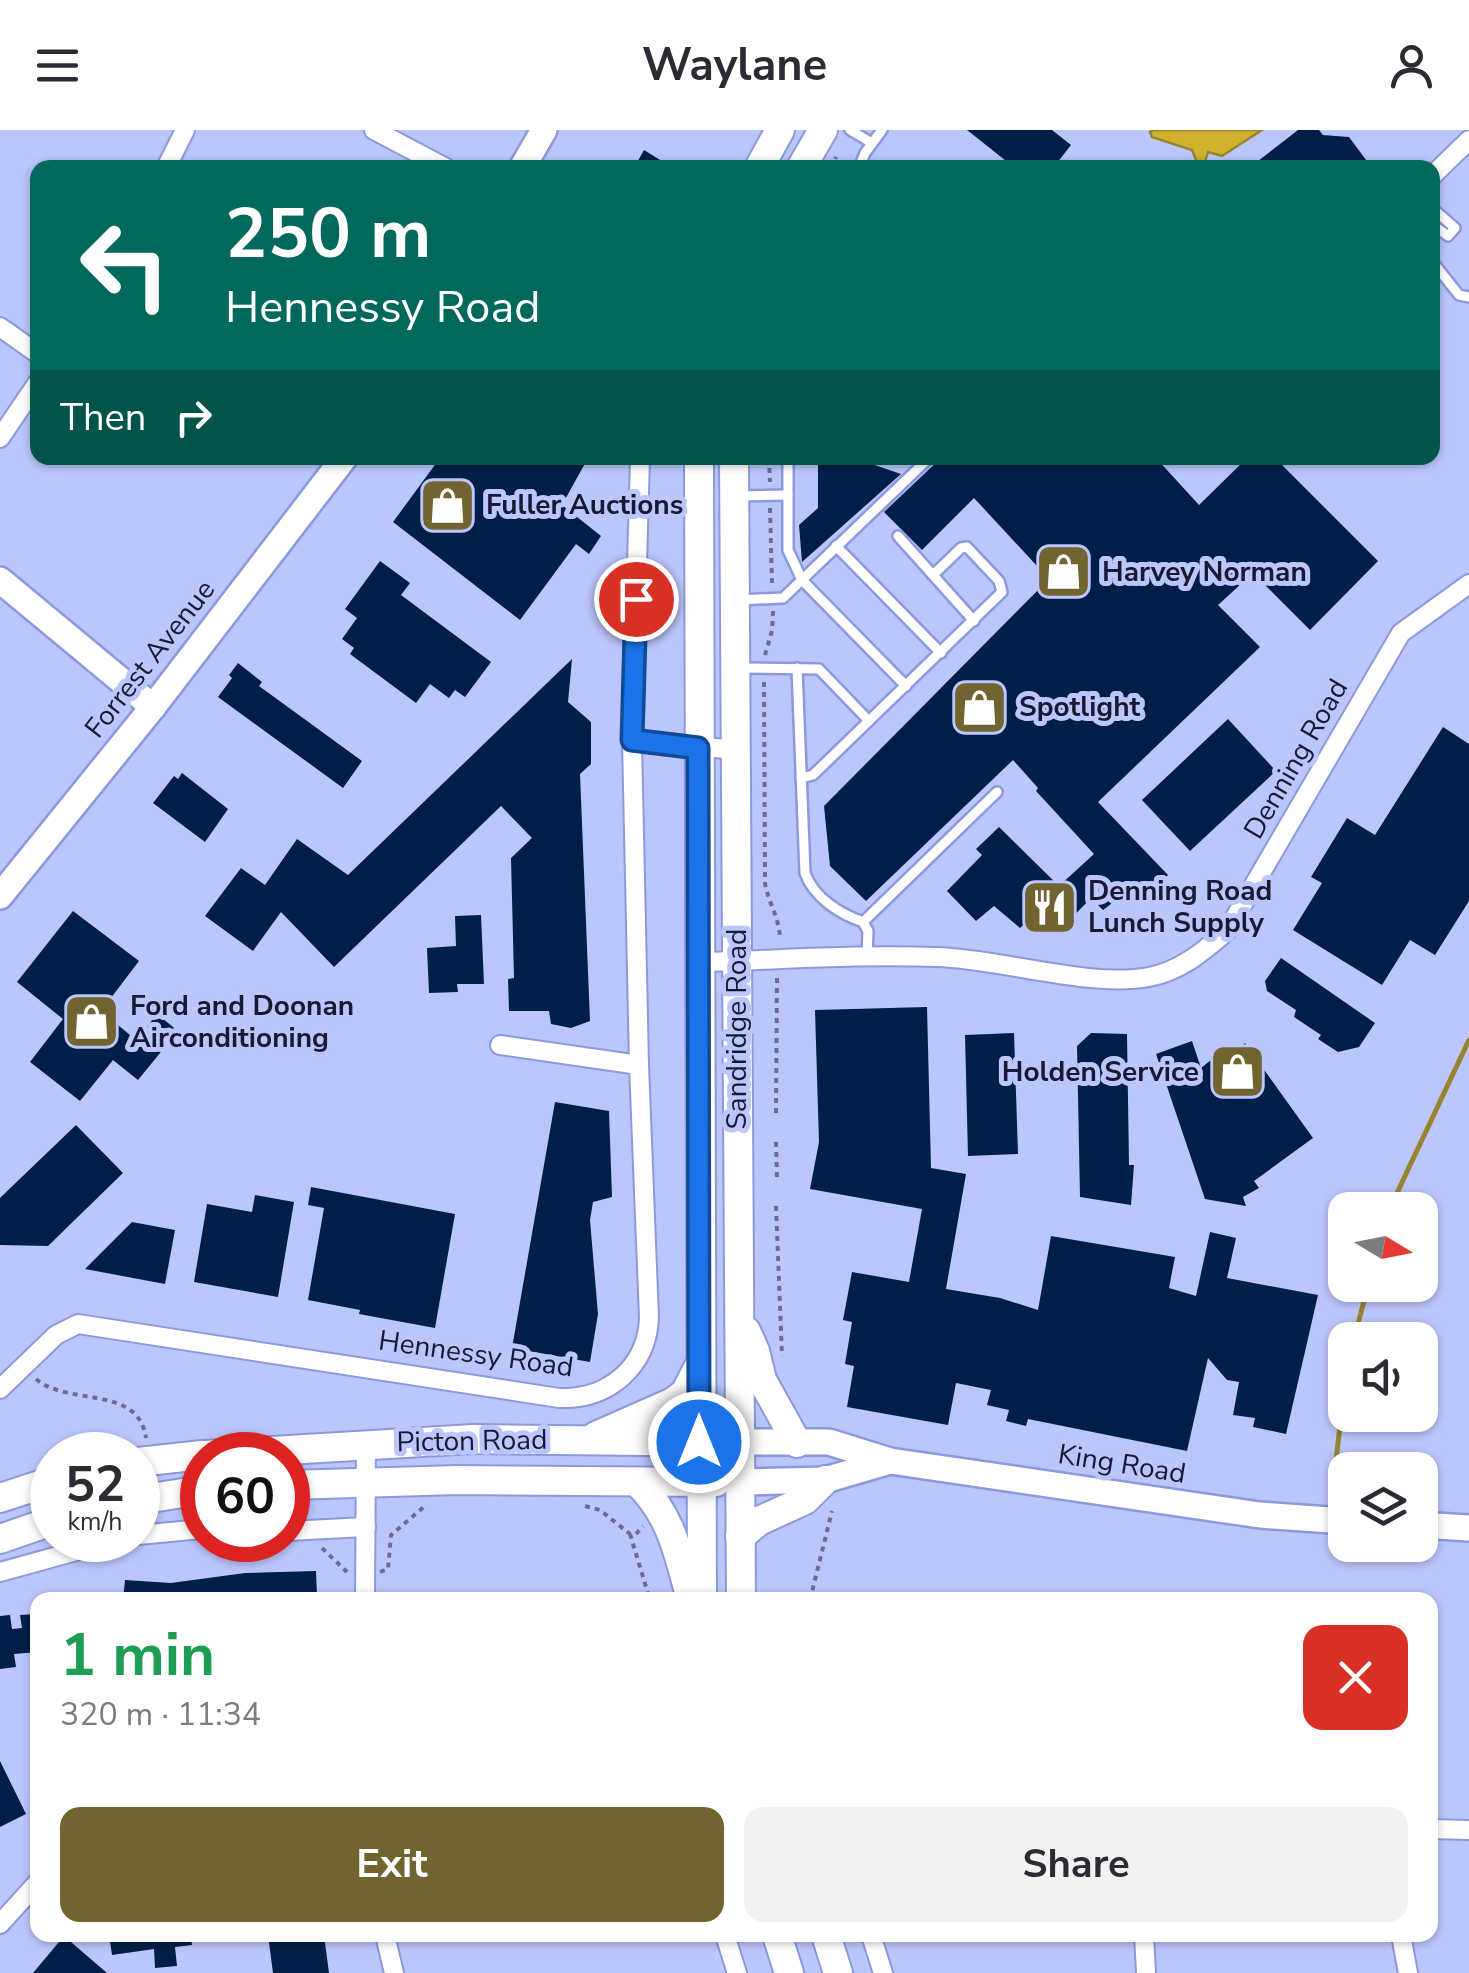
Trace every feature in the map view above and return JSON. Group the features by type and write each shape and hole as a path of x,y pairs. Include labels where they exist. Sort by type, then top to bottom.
{"main road":[{"path":"764,160 780,130"},
{"path":"805,160 822,130"},
{"name":"Sandridge Road","path":"698,465 702,1592"},
{"name":"Sandridge Road","path":"734,465 741,1592"},
{"path":"739,1316 756,1351 762,1380 797,1443"},
{"path":"586,1440 673,1402 685,1393 699,1366"},
{"name":"Picton Road","path":"310,1447 472,1439 740,1442"},
{"path":"740,1537 759,1521 805,1500 826,1480"},
{"path":"638,1482 658,1502 673,1534 689,1592"},
{"name":"Picton Road","path":"310,1484 739,1482"},
{"path":"0,1498 30,1488"},
{"path":"0,1539 30,1529"},
{"path":"779,1942 789,1973"},
{"path":"828,1942 838,1973"}],"street":[{"path":"170,160 185,130"},
{"path":"374,130 431,160"},
{"path":"527,160 544,130"},
{"path":"1440,168 1469,140"},
{"path":"0,327 30,348"},
{"path":"0,438 30,394"},
{"name":"Forrest Avenue","path":"0,896 339,465"},
{"name":"Hennessy Road","path":"0,1389 56,1335 78,1324 559,1398 584,1397 609,1387 642,1354 648,1330 632,740 640,465"},
{"path":"0,580 152,706"},
{"name":"Denning Road","path":"700,962 937,957 994,961 1117,980 1176,968 1227,932 1401,632 1469,584"},
{"path":"632,740 736,750"},
{"path":"500,1045 639,1066"},
{"name":"King Road","path":"740,1442 828,1442 890,1462 1260,1515 1328,1521"},
{"path":"365,1592 366,1443"},
{"name":"King Road","path":"739,1482 826,1480 890,1462"},
{"path":"1438,1526 1469,1528"},
{"path":"310,1530 366,1527"},
{"path":"0,1572 36,1562"},
{"path":"1438,1829 1469,1830"},
{"path":"0,1924 30,1891"},
{"path":"387,1942 394,1973"},
{"path":"727,1942 737,1973"},
{"path":"873,1942 883,1973"},
{"path":"1144,1942 1146,1973"},
{"path":"1403,1942 1408,1973"}],"lane":[{"path":"850,130 872,143"},
{"path":"863,160 882,130"},
{"path":"1440,215 1454,228 1448,236 1440,230"},
{"path":"1440,271 1459,295 1469,297"},
{"path":"788,465 789,555 802,580 906,686"},
{"path":"735,600 780,599 919,465"},
{"path":"734,496 788,495"},
{"path":"898,536 974,621"},
{"path":"836,546 941,653"},
{"path":"801,778 812,776 1000,596 1002,587 972,550 962,548 933,575"},
{"path":"735,668 823,672 869,722"},
{"path":"797,668 808,881 840,914 863,922 868,931 867,958"},
{"path":"863,922 997,792"}],"path":[{"path":"769,465 770,482"},
{"path":"770,506 773,588"},
{"path":"764,655 772,631 773,611"},
{"path":"764,682 766,883 780,924 780,937"},
{"path":"776,1114 777,978"},
{"path":"776,1142 776,1179"},
{"path":"776,1206 782,1362"},
{"path":"32,1376 50,1387 128,1407 144,1422 143,1432"},
{"path":"378,1572 388,1569 391,1534 427,1504"},
{"path":"582,1505 600,1510 630,1534 648,1592"},
{"path":"812,1592 832,1511"},
{"path":"630,1534 636,1534 644,1524"},
{"path":"315,1545 323,1548 345,1572 352,1572"}],"shaded area":[{"path":"1262,130 1222,156 1208,152 1206,160 1196,160 1192,150 1152,137 1150,132"}],"building":[{"path":"967,130 1052,130 1071,145 1059,160 1005,160"},
{"path":"1298,130 1319,130 1323,135 1349,137 1366,160 1259,160"},
{"path":"644,150 660,160 638,160"},
{"path":"435,465 584,465 562,505 601,536 589,554 576,544 520,620 393,522"},
{"path":"818,465 875,465 901,474 802,562 799,525 818,508"},
{"path":"934,465 1162,465 1199,505 1240,465 1282,465 1378,561 1310,630 1253,573 1218,605 1260,647 1098,802 1168,875 1151,892 1128,891 1103,910 1091,898 1059,931 1038,911 1020,928 994,906 976,921 947,891 982,855 976,849 999,827 1059,886 1094,854 1013,760 866,901 830,866 824,806 1049,579 974,498 922,550 884,512"},
{"path":"380,561 410,583 401,595 491,662 465,697 455,690 449,698 430,684 416,703 350,654 354,648 342,639 357,618 345,609"},
{"path":"572,659 568,702 591,722 591,764 580,774 590,1021 571,1028 551,1024 549,1011 509,1011 508,979 514,978 511,858 532,838 501,806 334,967 281,912 253,951 205,916 241,868 265,885 297,839 348,875"},
{"path":"238,663 262,682 259,686 362,761 343,788 218,697"},
{"path":"1228,719 1276,771 1190,851 1142,800"},
{"path":"1443,727 1469,744 1469,901 1435,955 1410,940 1382,985 1293,930 1322,883 1311,877 1347,818 1375,835"},
{"path":"182,773 228,809 205,842 153,803 174,776 178,779"},
{"path":"73,911 139,961 101,1011 136,1040 157,1014 178,1031 138,1080 113,1060 80,1101 30,1062 63,1019 17,982"},
{"path":"481,915 484,984 457,984 458,992 429,993 427,948 456,946 455,916"},
{"path":"1281,958 1375,1023 1359,1047 1338,1052 1294,1017 1296,1010 1267,991 1265,981"},
{"path":"927,1007 931,1168 966,1174 946,1289 1000,1298 1038,1310 1051,1236 1175,1257 1169,1288 1196,1296 1210,1232 1236,1238 1227,1278 1318,1295 1286,1434 1253,1427 1255,1418 1233,1415 1239,1382 1227,1380 1208,1358 1187,1451 1028,1419 1026,1426 1006,1421 1009,1410 987,1405 991,1390 956,1383 948,1425 847,1407 854,1366 845,1364 852,1322 843,1320 852,1272 909,1282 922,1209 810,1189 819,1142 815,1010"},
{"path":"1014,1033 1018,1154 968,1156 965,1035"},
{"path":"1091,1033 1127,1034 1129,1165 1134,1165 1131,1205 1080,1197 1077,1046"},
{"path":"1192,1041 1201,1068 1225,1049 1234,1052 1245,1043 1313,1138 1254,1181 1259,1188 1243,1197 1246,1206 1205,1199 1156,1054"},
{"path":"555,1102 609,1111 612,1197 593,1202 590,1220 598,1314 590,1362 512,1348"},
{"path":"76,1125 123,1173 48,1246 0,1245 0,1198"},
{"path":"311,1187 455,1214 435,1328 308,1300 324,1208 308,1205"},
{"path":"255,1195 294,1202 278,1297 194,1282 207,1204 252,1212"},
{"path":"132,1222 175,1230 165,1284 85,1269"},
{"path":"316,1571 317,1592 124,1592 125,1580 171,1583 245,1573"},
{"path":"30,1614 30,1653 14,1654 16,1667 0,1669 0,1616 10,1615 12,1629 22,1628 20,1615"},
{"path":"0,1761 26,1814 0,1827"},
{"path":"59,1942 71,1942 107,1973 33,1973"},
{"path":"110,1942 192,1942 175,1947 177,1966 155,1968 154,1949 112,1955"},
{"path":"269,1942 325,1942 329,1973 273,1973"}],"waterway":[{"path":"1397,1192 1469,1040"},
{"path":"1359,1322 1364,1302"},
{"path":"1337,1452 1339,1432"}],"place":[{"name":"Fuller Auctions","path":"447,505"},
{"name":"Harvey Norman","path":"1063,572"},
{"name":"Spotlight","path":"980,707"},
{"name":"Denning Road Lunch Supply","path":"1049,907"},
{"name":"Ford and Doonan Airconditioning","path":"91,1022"},
{"name":"Holden Service","path":"1238,1072"}],"route":[{"path":"636,599 632,740 698,748 699,1442"}]}
